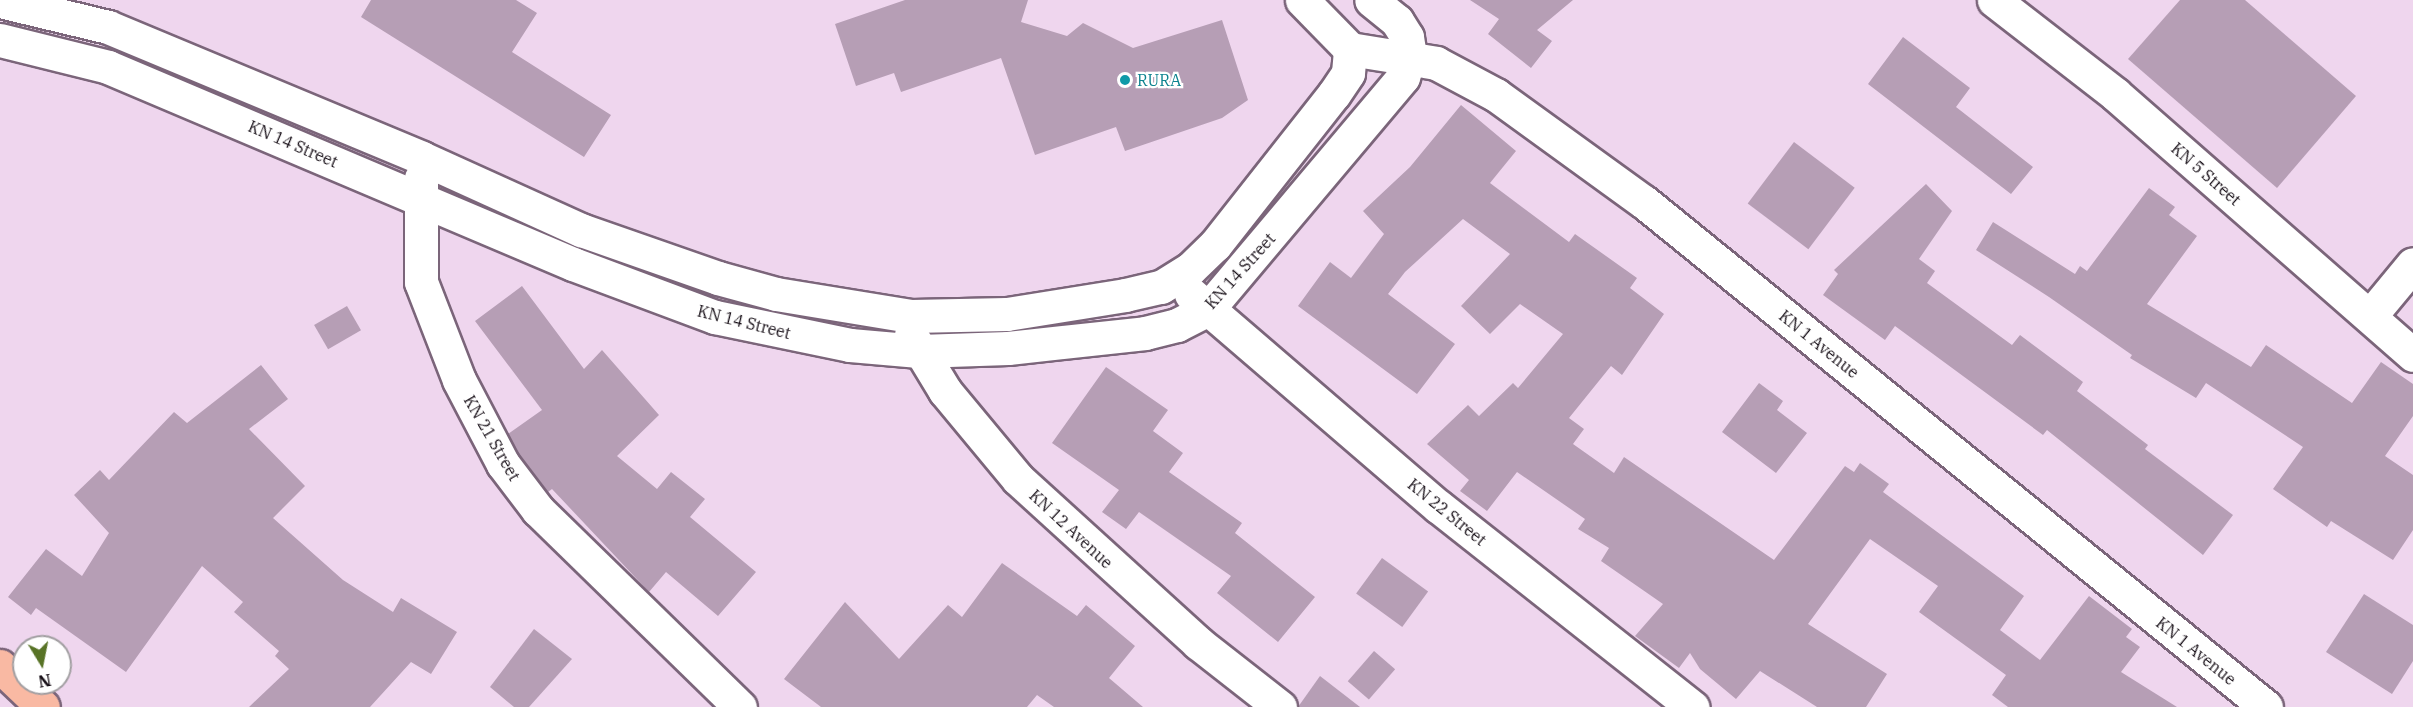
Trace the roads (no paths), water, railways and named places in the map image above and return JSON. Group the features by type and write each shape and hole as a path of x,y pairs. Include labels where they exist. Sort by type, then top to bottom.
{"main road":[{"path":"0,666 43,707"}],"street":[{"path":"0,1 108,27 422,158 581,230 718,278 776,294 901,314 1007,314 1161,287 1176,278 1215,245 1348,73 1350,49 1302,0"},
{"path":"1371,0 1397,21 1410,45 1410,57"},
{"name":"KN 5 Street","path":"1994,0 2115,94 2413,355"},
{"name":"KN 14 Street","path":"0,40 108,67 420,197 573,264 715,317 850,345 919,351 1008,348 1145,333 1176,325 1207,310 1403,77 1410,57"},
{"name":"KN 1 Avenue","path":"1350,49 1410,57 1462,74 1496,95 1644,202 2266,707"},
{"name":"KN 21 Street","path":"422,158 419,252 425,292 459,380 503,464 538,510 740,707"},
{"path":"2370,316 2413,264"},
{"name":"KN 22 Street","path":"1176,278 1207,310 1439,507 1692,707"},
{"name":"KN 12 Avenue","path":"901,314 919,351 964,416 1018,479 1198,643 1280,707"}],"place":[{"name":"RURA","path":"1125,80"}]}
